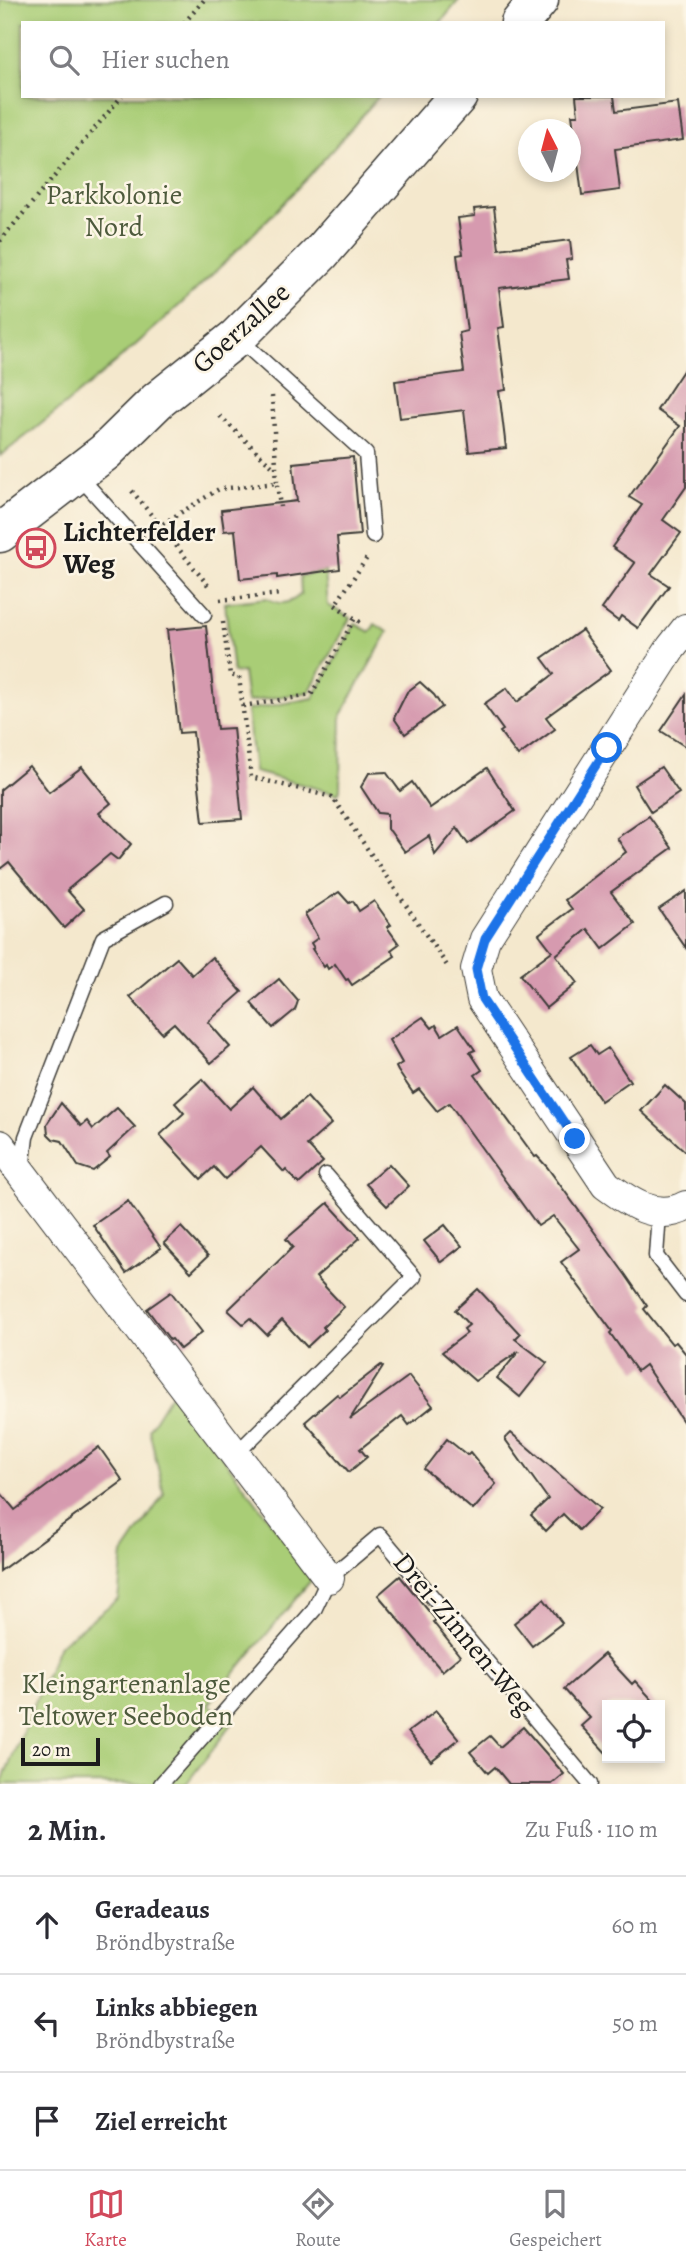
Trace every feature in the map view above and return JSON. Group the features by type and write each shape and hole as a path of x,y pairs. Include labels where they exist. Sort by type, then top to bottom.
{"main road":[{"path":"522,21 539,0"},
{"name":"Goerzallee","path":"0,533 112,446 157,401 237,337 321,253 456,98"}],"street":[{"path":"673,1209 631,1203 606,1185 482,999 476,969 485,939 671,648 686,629"},
{"path":"0,1145 329,1578"}],"lane":[{"path":"237,337 366,454 373,536"},
{"path":"78,474 204,615"},
{"path":"21,1174 26,1137 103,938 166,903"},
{"path":"236,1454 414,1277 326,1175"},
{"path":"673,1209 656,1256 686,1295"},
{"name":"Drei-Zinnen-Weg","path":"161,1784 314,1610 329,1578 380,1535 590,1784"}],"path":[{"path":"186,21 204,0"},
{"path":"0,241 120,98"},
{"path":"270,369 279,507"},
{"path":"220,416 276,470"},
{"path":"137,543 159,525 219,489 277,483"},
{"path":"132,491 220,600 230,675 239,677 251,777 331,797 446,965 482,999"},
{"path":"243,706 311,695 358,620 335,605 369,555 373,536"},
{"path":"36,548 44,560"},
{"path":"220,600 280,594"}],"green space":[{"name":"Parkkolonie Nord","path":"0,0 459,0 442,21 21,21 21,98 377,98 292,194 199,287 102,374 0,456"},
{"path":"325,571 328,605 350,618 309,692 247,702 243,672 233,673 225,603 267,598 281,603 289,602 301,594 300,576"},
{"path":"355,624 370,632 375,624 388,632 341,715 338,794 254,772 247,710 313,698"},
{"name":"Kleingartenanlage Teltower Seeboden","path":"174,1392 313,1578 209,1704 232,1724 186,1784 1,1784 59,1645 118,1599 123,1554 164,1494 149,1429"}],"building":[{"path":"576,98 614,98 616,111 678,103 683,140 615,149 620,190 582,195 581,119 572,119 572,115 578,115"},
{"path":"494,207 499,249 570,240 572,259 566,260 569,279 499,288 504,327 498,328 506,390 499,391 506,448 469,452 464,410 400,418 395,381 464,372 459,333 467,331 457,255 463,254 458,218 475,216 474,209"},
{"path":"686,366 686,487 663,520 681,533 651,574 669,586 638,628 621,616 618,621 602,609 635,563 612,547 642,505 629,497 680,426 657,410"},
{"path":"353,457 360,535 337,537 340,569 277,578 277,575 240,579 235,530 224,531 221,510 297,501 293,463"},
{"path":"206,626 217,729 233,728 242,819 203,822 193,732 179,733 167,630"},
{"path":"582,630 611,670 546,717 555,729 518,756 484,704 507,688 517,702 554,674 542,658"},
{"path":"420,682 442,707 405,734 394,718 407,692"},
{"path":"686,694 686,747 661,731"},
{"path":"29,766 49,792 82,767 111,803 99,813 131,844 118,860 110,854 67,890 84,909 64,928 9,862 0,869 0,790"},
{"path":"661,767 679,793 651,812 634,785"},
{"path":"487,768 515,811 468,844 457,828 435,855 429,836 405,852 387,829 387,814 378,813 361,787 369,773 386,772 400,791 412,782 430,808"},
{"path":"649,816 672,848 611,892 635,924 603,949 588,929 556,955 577,983 546,1008 520,975 552,951 539,934 572,909 565,900 626,852 617,838"},
{"path":"686,891 686,948 659,909"},
{"path":"339,892 349,903 353,901 359,911 374,901 391,925 387,927 399,944 391,950 395,956 352,985 335,964 328,969 326,965 324,967 312,949 314,948 311,943 318,938 305,914"},
{"path":"212,957 242,992 208,1022 230,1047 211,1063 174,1023 162,1033 130,997 177,958 192,975"},
{"path":"279,979 298,1001 295,1010 273,1028 251,1003"},
{"path":"423,1017 432,1028 436,1025 442,1035 458,1025 475,1050 470,1052 482,1070 475,1075 535,1157 547,1167 625,1274 647,1306 644,1309 672,1344 676,1342 686,1354 686,1426 645,1365 637,1371 610,1333 612,1331 561,1262 579,1249 553,1216 538,1226 449,1103 437,1111 419,1089 413,1093 398,1071 396,1067 402,1063 389,1040"},
{"path":"590,1045 597,1055 608,1048 630,1081 601,1101 571,1057"},
{"path":"202,1079 229,1109 253,1087 281,1119 307,1097 331,1124 307,1145 323,1162 299,1184 261,1147 225,1179 214,1167 201,1179 160,1135 184,1113 175,1103"},
{"path":"665,1085 686,1104 686,1152 641,1111"},
{"path":"61,1103 81,1126 87,1121 93,1129 117,1108 135,1127 107,1153 110,1157 93,1171 78,1166 62,1141 53,1139 48,1134 47,1124"},
{"path":"389,1164 409,1186 387,1206 366,1184"},
{"path":"128,1201 161,1248 126,1273 93,1225"},
{"path":"328,1203 360,1238 316,1277 344,1307 307,1347 282,1320 267,1335 250,1318 243,1324 228,1310 293,1247 286,1239"},
{"path":"445,1225 462,1246 441,1262 424,1241"},
{"path":"181,1227 208,1256 191,1272 164,1243"},
{"path":"478,1289 520,1334 515,1339 547,1363 520,1397 497,1378 519,1351 475,1381 442,1352 467,1333 464,1329 469,1325 455,1310"},
{"path":"171,1292 202,1332 180,1349 147,1309"},
{"path":"381,1365 383,1367 350,1419 409,1376 433,1406 409,1425 402,1416 360,1449 367,1457 349,1472 305,1422 337,1394 340,1397"},
{"path":"511,1433 600,1509 579,1530 563,1514 546,1531 531,1515 548,1499 505,1439"},
{"path":"447,1439 467,1455 470,1452 496,1484 473,1510 424,1469"},
{"path":"99,1447 123,1481 0,1571 0,1492 15,1510"},
{"path":"400,1576 436,1620 433,1622 460,1656 442,1671 378,1595"},
{"path":"544,1599 562,1623 532,1646 514,1623"},
{"path":"604,1654 632,1684 635,1681 652,1700 602,1700 602,1749 581,1726 590,1718 564,1689"},
{"path":"436,1711 459,1739 431,1761 408,1732"},
{"path":"523,1727 564,1774 552,1784 509,1784 495,1767 488,1773 470,1752 490,1736 500,1747"}],"place":[{"name":"Lichterfelder Weg","path":"36,548"}],"route":[{"path":"575,1139 482,999 476,969 485,939 607,748"}]}
